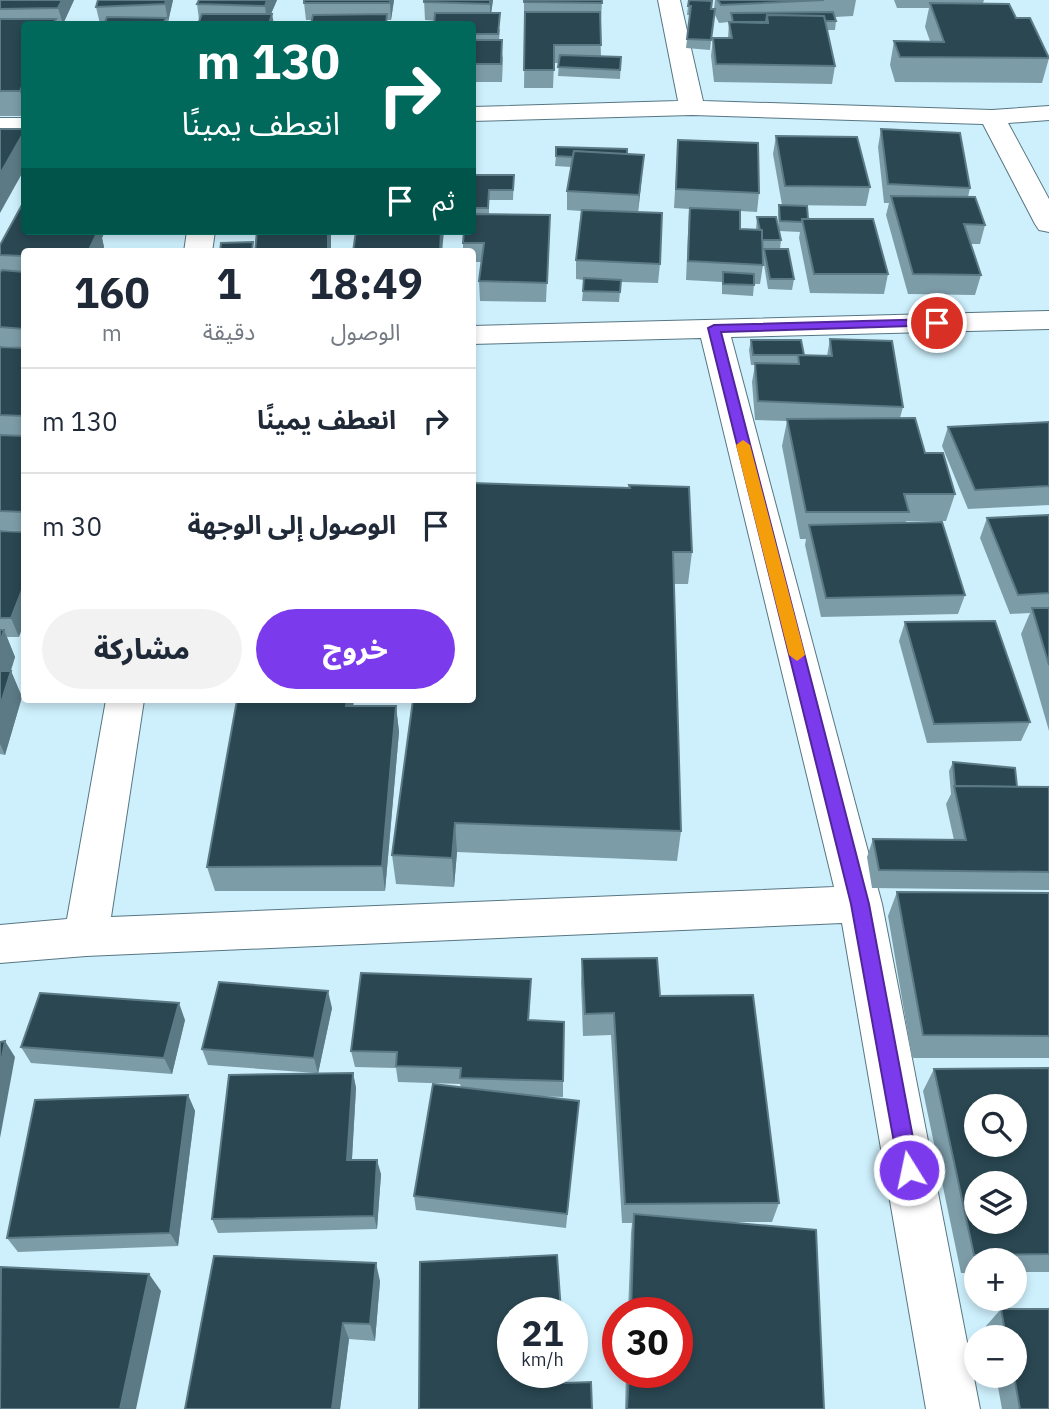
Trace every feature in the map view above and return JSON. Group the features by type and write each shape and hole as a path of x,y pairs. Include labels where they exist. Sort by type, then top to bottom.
{"street":[{"path":"669,0 692,108"},
{"path":"476,114 692,108 992,117 1049,113"},
{"path":"992,117 1049,224"},
{"path":"0,125 21,125"},
{"path":"476,335 1049,320"},
{"path":"714,328 860,904 953,1409"},
{"path":"86,937 125,703"},
{"path":"0,943 860,904"}],"building":[{"path":"0,0 62,0 58,8 0,9"},
{"path":"98,0 166,0 165,4 96,7"},
{"path":"199,0 267,0 265,6 197,4"},
{"path":"304,0 390,0 390,3 304,3"},
{"path":"490,0 490,4 424,2"},
{"path":"602,0 602,3 524,2"},
{"path":"689,0 712,1 711,9 715,9 711,40 687,39 691,6 688,6"},
{"path":"718,0 824,0 721,5"},
{"path":"930,3 1009,4 1016,18 1030,18 1049,58 900,57 894,41 944,42"},
{"path":"525,12 600,12 601,45 554,45 554,70 524,70"},
{"path":"833,12 836,21 825,21 824,16 767,15 766,22 733,22 731,13"},
{"path":"435,13 500,13 498,34 476,34 476,21 434,21"},
{"path":"202,14 272,14 270,21 199,21"},
{"path":"387,14 386,21 312,21 313,15"},
{"path":"767,15 824,16 835,66 716,64 713,38 732,38 729,22 768,23"},
{"path":"107,17 166,18 164,21 105,21"},
{"path":"0,19 56,19 21,21 21,89 20,91 0,91"},
{"path":"476,40 502,40 501,64 476,64"},
{"path":"560,55 621,57 620,70 558,67"},
{"path":"0,129 21,129 21,137 0,174"},
{"path":"881,129 960,133 970,188 888,184"},
{"path":"776,136 857,137 870,187 785,186"},
{"path":"678,140 758,143 759,193 676,189"},
{"path":"556,147 627,149 627,155 574,151 573,157 556,156"},
{"path":"574,151 644,155 639,195 567,191"},
{"path":"476,175 514,175 513,190 489,190 488,208 476,208"},
{"path":"891,196 975,197 985,225 964,224 981,275 913,274"},
{"path":"779,205 807,206 808,219 802,219 802,222 780,221"},
{"path":"21,207 21,235 96,235 90,248 21,248 21,256 0,255 0,245"},
{"path":"690,208 740,210 740,229 762,230 763,265 688,261"},
{"path":"582,210 662,213 660,264 576,260"},
{"path":"476,214 550,215 547,283 479,281 484,243 463,243 464,235 476,235"},
{"path":"757,217 776,217 781,240 762,240 762,230"},
{"path":"802,219 873,219 888,274 814,274"},
{"path":"257,235 328,235 328,248 255,248"},
{"path":"355,235 441,235 440,248 354,248"},
{"path":"253,242 252,248 220,248 221,243"},
{"path":"764,249 788,249 794,279 770,279"},
{"path":"2,270 21,272 21,329 0,327"},
{"path":"723,272 754,274 754,285 723,284"},
{"path":"584,278 621,280 620,292 583,291"},
{"path":"830,339 892,341 903,407 758,401 755,363 799,364 798,355 832,356"},
{"path":"751,340 801,340 804,355 753,355"},
{"path":"0,347 21,348 21,416 0,415"},
{"path":"915,418 925,453 943,453 955,494 904,494 909,512 806,512 787,419"},
{"path":"1049,422 1049,486 975,490 948,427"},
{"path":"0,435 21,436 21,512 0,511"},
{"path":"476,483 689,487 692,552 673,552 681,831 455,823 452,858 392,855 413,703 476,703"},
{"path":"1049,515 1049,593 1018,595 987,518"},
{"path":"942,522 965,595 826,598 809,525"},
{"path":"0,531 21,532 21,593 11,618 0,618"},
{"path":"1032,608 1049,608 1049,665"},
{"path":"995,621 1030,722 934,724 905,622"},
{"path":"0,671 11,671 0,706"},
{"path":"236,703 396,706 382,866 207,867"},
{"path":"953,762 1015,768 1017,787 955,786"},
{"path":"954,786 1049,787 1049,872 879,870 873,839 966,840"},
{"path":"897,892 1049,893 1049,1036 923,1035"},
{"path":"657,958 660,996 753,995 779,1203 625,1204 614,1013 585,1014 582,959"},
{"path":"361,973 531,979 528,1020 564,1022 563,1081 460,1078 461,1068 396,1066 397,1052 351,1051"},
{"path":"219,982 328,991 314,1058 202,1049"},
{"path":"40,993 179,1003 164,1058 21,1047"},
{"path":"5,1041 0,1068 0,1042"},
{"path":"1049,1068 1049,1254 1027,1254 1027,1248 972,1248 969,1234 1027,1234 1027,1171 964,1171 964,1208 934,1069"},
{"path":"353,1073 347,1160 377,1160 374,1216 212,1219 229,1075"},
{"path":"433,1084 579,1101 567,1214 414,1196"},
{"path":"188,1095 170,1233 7,1238 35,1100"},
{"path":"634,1214 816,1230 824,1409 627,1409 628,1388 693,1388 693,1297 631,1297"},
{"path":"557,1255 560,1297 497,1297 497,1388 588,1388 588,1382 591,1382 592,1409 419,1409 420,1262"},
{"path":"214,1256 376,1263 370,1324 343,1323 332,1409 185,1409"},
{"path":"1,1267 149,1274 120,1409 0,1409"},
{"path":"1049,1309 1049,1409 1020,1409 1016,1388 1027,1388 1027,1325 1004,1325 1001,1311"}],"slow traffic":[{"path":"743,445 797,655"}],"route":[{"path":"909,1170 860,904 714,328 937,323"}]}
